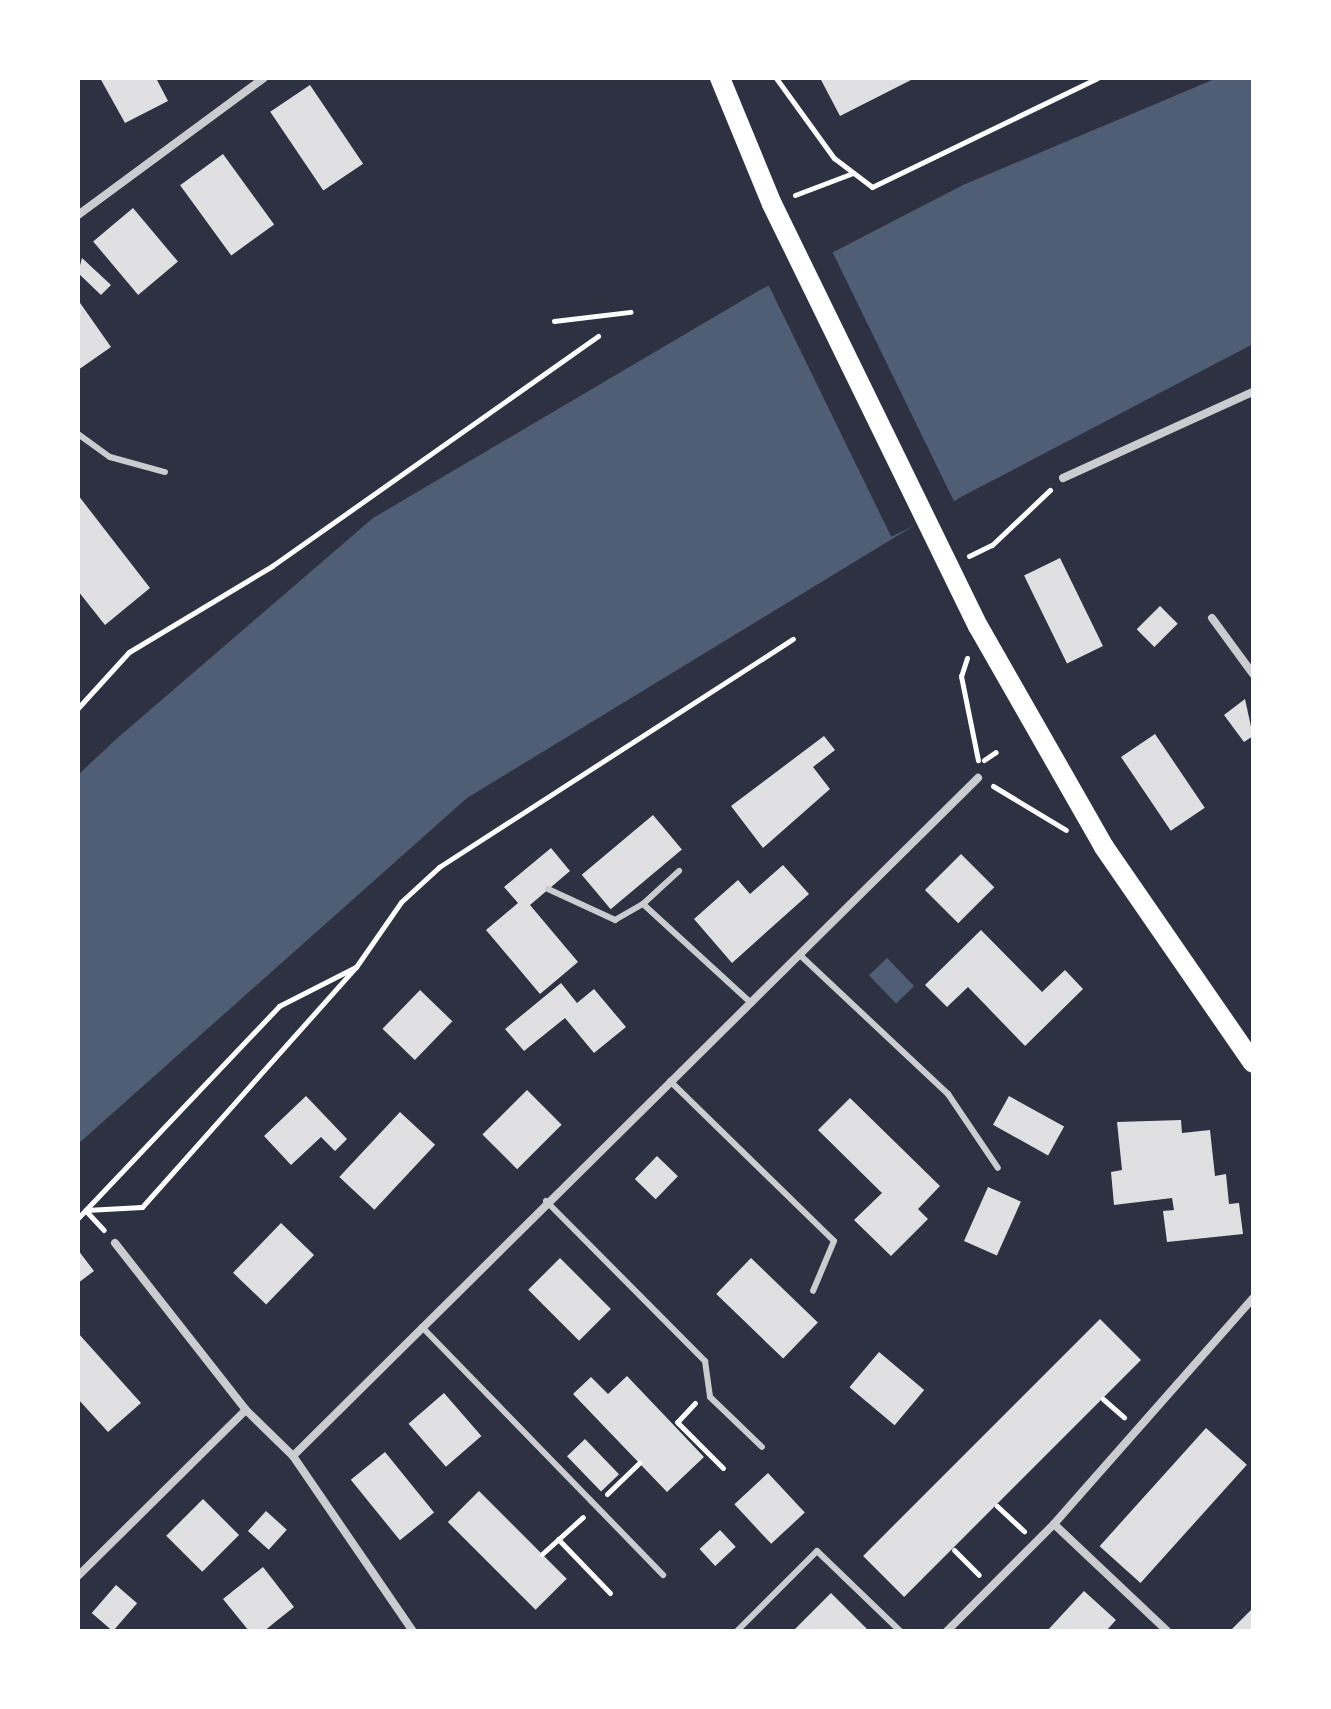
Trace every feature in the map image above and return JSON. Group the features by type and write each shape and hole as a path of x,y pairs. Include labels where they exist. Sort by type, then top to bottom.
{"main road":[{"path":"720,78 774,209 978,626 1104,847 1253,1063"}],"street":[{"path":"78,215 264,78"},
{"path":"1063,478 1253,392"},
{"path":"1212,618 1253,674"},
{"path":"293,1456 546,1201 801,956 978,778"},
{"path":"115,1243 246,1410 293,1456 413,1631"},
{"path":"947,1631 1054,1524 1253,1298"},
{"path":"78,1576 246,1410"},
{"path":"1054,1524 1167,1631"}],"lane":[{"path":"78,434 110,457 165,472"},
{"path":"548,889 615,920 643,904 679,871"},
{"path":"643,904 751,1003"},
{"path":"801,956 948,1094 998,1168"},
{"path":"670,1081 834,1241 813,1291"},
{"path":"546,1201 705,1361 709,1389 762,1447"},
{"path":"422,1327 663,1575"},
{"path":"737,1631 817,1551 900,1631"}],"path":[{"path":"776,78 853,172 872,187 1097,78"},
{"path":"774,209 853,172"},
{"path":"554,321 630,312"},
{"path":"78,708 129,652 272,566 598,336"},
{"path":"948,561 992,545 1063,478"},
{"path":"978,626 961,676 978,778 1043,821 1104,847"},
{"path":"86,1210 142,1207 296,1042 356,967 401,902 439,867 793,639"},
{"path":"987,759 996,752"},
{"path":"78,1218 279,1006 356,967"},
{"path":"86,1210 115,1243"},
{"path":"709,1389 677,1422 723,1468"},
{"path":"997,1506 1036,1543"},
{"path":"558,1539 610,1593"},
{"path":"954,1550 991,1588"}],"water":[{"path":"1217,78 1253,78 1253,344 961,497 467,798 78,1144 78,775 114,741 373,518 760,290 963,185"},
{"path":"887,958 914,986 896,1003 869,975"}],"pier":[{"path":"831,249 956,505 891,537 766,281"}],"building":[{"path":"100,78 156,78 168,101 125,123"},
{"path":"820,78 915,78 840,116"},
{"path":"310,85 363,164 323,191 270,112"},
{"path":"223,154 274,224 231,256 180,185"},
{"path":"133,208 178,262 138,295 93,241"},
{"path":"82,258 111,285 101,295 78,273"},
{"path":"78,300 111,347 78,370"},
{"path":"78,495 150,588 105,625 78,591"},
{"path":"1060,558 1103,646 1067,664 1024,576"},
{"path":"1160,606 1178,624 1154,647 1137,629"},
{"path":"1245,699 1253,736 1244,742 1224,715"},
{"path":"1155,734 1205,808 1171,831 1121,757"},
{"path":"824,736 835,750 813,767 830,789 763,848 731,806"},
{"path":"653,815 682,849 611,909 582,875"},
{"path":"551,848 570,871 530,905 578,962 540,994 486,930 518,903 504,887"},
{"path":"961,854 994,887 958,923 925,890"},
{"path":"783,865 809,894 732,963 694,919 738,880 750,894"},
{"path":"981,930 1042,992 1065,970 1083,989 1025,1046 968,987 947,1007 925,985"},
{"path":"561,983 577,1003 594,989 626,1027 594,1053 565,1018 524,1051 505,1029"},
{"path":"420,990 452,1021 415,1060 382,1029"},
{"path":"527,1090 562,1125 517,1169 482,1135"},
{"path":"306,1096 347,1139 335,1151 321,1137 291,1165 264,1136"},
{"path":"1009,1096 1064,1127 1048,1155 993,1125"},
{"path":"850,1098 940,1186 918,1209 928,1219 891,1256 854,1220 882,1193 818,1130"},
{"path":"400,1112 435,1145 374,1210 339,1177"},
{"path":"1181,1120 1182,1133 1210,1130 1215,1176 1226,1174 1229,1204 1239,1203 1243,1234 1167,1242 1163,1211 1174,1210 1172,1198 1114,1205 1111,1172 1122,1170 1117,1122"},
{"path":"657,1156 678,1176 656,1199 635,1179"},
{"path":"988,1187 1021,1202 997,1256 964,1241"},
{"path":"281,1223 314,1255 266,1305 233,1273"},
{"path":"78,1250 94,1271 78,1283"},
{"path":"560,1258 611,1309 579,1341 528,1290"},
{"path":"751,1258 818,1323 783,1359 716,1294"},
{"path":"1100,1319 1141,1360 904,1597 863,1556"},
{"path":"78,1333 141,1403 108,1432 78,1399"},
{"path":"879,1352 924,1390 895,1425 849,1387"},
{"path":"627,1376 704,1457 667,1492 573,1394 591,1377 608,1394"},
{"path":"444,1393 481,1436 446,1467 409,1424"},
{"path":"1206,1428 1247,1465 1140,1583 1100,1546"},
{"path":"585,1439 619,1474 601,1492 567,1456"},
{"path":"385,1452 434,1513 400,1540 351,1480"},
{"path":"768,1473 805,1512 771,1544 734,1504"},
{"path":"479,1491 567,1579 536,1610 448,1522"},
{"path":"203,1499 239,1535 202,1572 166,1536"},
{"path":"266,1511 287,1530 269,1550 248,1531"},
{"path":"720,1530 736,1547 715,1566 700,1549"},
{"path":"263,1567 294,1607 264,1631 249,1631 223,1599"},
{"path":"116,1585 137,1603 113,1631 92,1613"},
{"path":"1084,1591 1116,1620 1106,1631 1047,1631"},
{"path":"831,1593 869,1631 793,1631"},
{"path":"1253,1608 1253,1631 1230,1631"}]}
